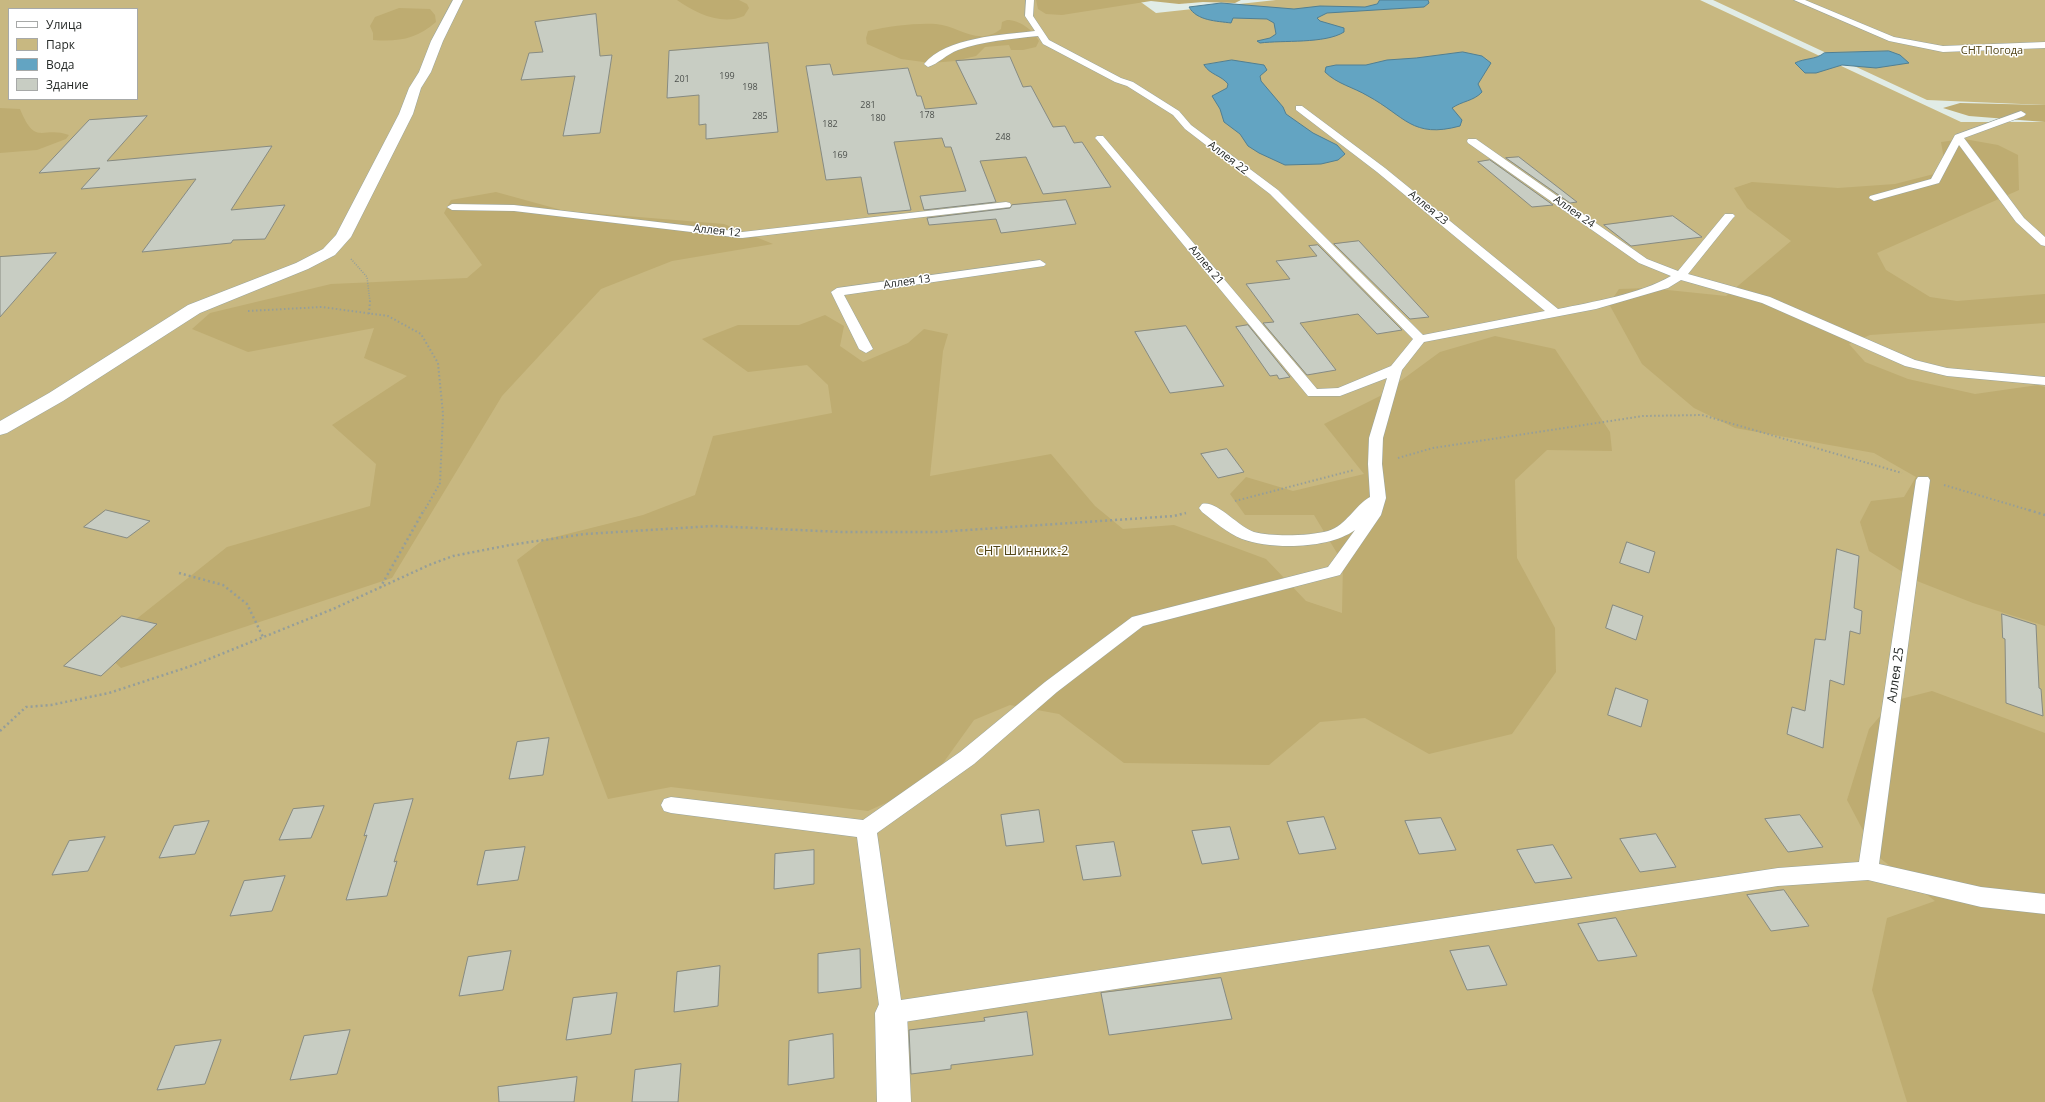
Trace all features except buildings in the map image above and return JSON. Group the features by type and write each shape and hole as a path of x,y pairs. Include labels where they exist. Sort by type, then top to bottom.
{"street":[{"path":"0,429 56,397 194,310 302,266 329,252 343,237 406,114 437,41 458,0"},
{"path":"891,1013 894,1102"}],"lane":[{"name":"Аллея 22","path":"1030,0 1029,16 1046,42 1154,98 1176,113 1188,127 1274,192 1420,339"},
{"path":"1798,0 1892,39 1943,49 2045,45"},
{"path":"928,64 938,55 960,46 1040,33"},
{"name":"Аллея 23","path":"1300,108 1381,170 1554,312"},
{"path":"1874,198 1935,181 1958,137 2021,114"},
{"path":"1958,137 2020,220 2045,243"},
{"name":"Аллея 21","path":"1100,138 1313,393 1340,392 1396,369"},
{"name":"Аллея 24","path":"1472,141 1643,261 1680,276 1766,300 1910,363 1947,372 2045,381"},
{"name":"Аллея 12","path":"452,207 514,208 742,235 1006,206"},
{"path":"671,805 866,829 967,758 1051,687 1138,621 1257,592 1334,571 1373,515 1378,498 1375,464 1376,438 1396,369 1420,339 1596,305 1664,285 1680,276 1729,216"},
{"name":"Аллея 13","path":"866,349 837,292 1040,264"},
{"name":"Аллея 25","path":"1868,871 1923,480"},
{"path":"1207,508 1227,523 1253,536 1291,540 1311,538 1339,532 1378,498"},
{"path":"866,829 891,1013 1778,877 1868,871 1981,897 2045,904"}],"path":[{"path":"334,246 355,261 368,275 370,294 369,314"},
{"path":"247,311 322,307 388,316 422,334 438,363 443,414 440,483 380,588"},
{"path":"0,731 26,707 51,705 109,693 194,665 380,588 429,565 453,556 510,545 585,534 713,526 841,532 938,532 1174,516 1432,448 1643,416 1702,415 2045,515"},
{"path":"179,573 223,585 247,604 263,637"}],"green space":[{"name":"СНТ Шинник-2","path":"0,0 1138,0 1156,13 1276,0 1700,0 1961,122 2045,122 2045,1102 0,1102"},
{"path":"677,0 739,0 747,4 749,8 744,16 726,20 709,17"},
{"path":"1036,0 1241,0 1235,3 1203,2 1179,4 1151,1 1062,15 1046,14 1038,9"},
{"name":"СНТ Погода","path":"1713,0 2045,0 2045,105 1927,100"},
{"path":"399,8 430,9 435,15 436,22 422,32 407,38 399,40 373,40 373,33 370,26 375,17"},
{"path":"1012,20 1026,26 1039,41 1036,47 1023,50 1011,50 1009,45 985,47 976,56 955,61 931,63 901,59 867,44 866,38 868,31 902,25 919,24 936,24 976,36 984,36 1001,29 1002,22"},
{"path":"1960,103 2045,105 2045,122 1969,116 1943,108"},
{"path":"0,108 20,109 26,121 35,132 52,132 69,135 66,139 37,150 0,153"},
{"path":"1964,139 1998,145 2018,155 2019,190 1877,253 1886,270 1930,297 1957,301 2045,294 2045,323 1870,335 1849,344 1865,362 1908,379 1975,394 2038,385 2045,387 2045,626 1973,603 1917,581 1869,551 1860,522 1871,501 1904,497 1916,477 1874,453 1735,428 1694,408 1642,364 1609,304 1619,289 1648,288 1726,296 1791,241 1747,208 1734,188 1752,182 1838,188 1895,184 1934,174 1945,165 1941,142"},
{"path":"496,192 565,211 724,224 773,244 672,261 601,289 502,396 392,578 121,668 100,648 227,547 370,506 376,464 332,425 407,376 364,358 374,328 248,352 192,329 210,313 331,284 467,278 482,265 444,213 451,200"},
{"path":"825,315 844,326 840,346 863,362 908,343 924,329 948,334 943,351 930,476 1051,454 1095,506 1123,529 1174,525 1266,559 1306,601 1342,613 1343,563 1314,515 1245,515 1230,494 1246,477 1293,491 1364,474 1324,424 1380,396 1440,352 1495,336 1555,349 1610,432 1612,451 1547,450 1515,480 1517,558 1555,628 1556,672 1512,734 1429,754 1365,718 1320,722 1269,765 1124,763 1059,714 1010,705 974,720 928,784 868,811 671,787 608,799 517,560 543,540 643,515 695,495 713,436 832,413 828,385 807,365 748,372 702,339 738,325 799,325"},
{"path":"1932,691 2045,733 2045,1102 1907,1102 1872,990 1887,918 1935,901 1876,855 1847,800 1869,729 1893,701"}],"water":[{"path":"1380,0 1428,0 1429,3 1424,7 1327,13 1317,18 1320,21 1344,28 1344,32 1336,36 1315,40 1260,43 1257,41 1270,38 1276,34 1274,23 1267,19 1233,18 1231,23 1214,21 1202,18 1193,12 1189,7 1221,3 1294,9 1320,6 1365,7 1377,4"},
{"path":"1889,51 1900,55 1909,63 1876,68 1842,65 1816,73 1805,73 1795,63 1817,57 1824,53"},
{"path":"1463,52 1482,56 1491,63 1478,84 1482,92 1479,95 1452,108 1462,120 1460,126 1444,129 1431,130 1410,123 1362,93 1335,80 1325,72 1326,67 1336,65 1366,65 1387,60"},
{"path":"1232,60 1264,65 1267,70 1260,76 1261,81 1283,107 1286,114 1313,133 1337,145 1345,154 1338,160 1321,164 1285,165 1259,153 1248,146 1240,134 1224,122 1220,109 1212,96 1227,88 1228,84 1209,71 1204,65"}]}
